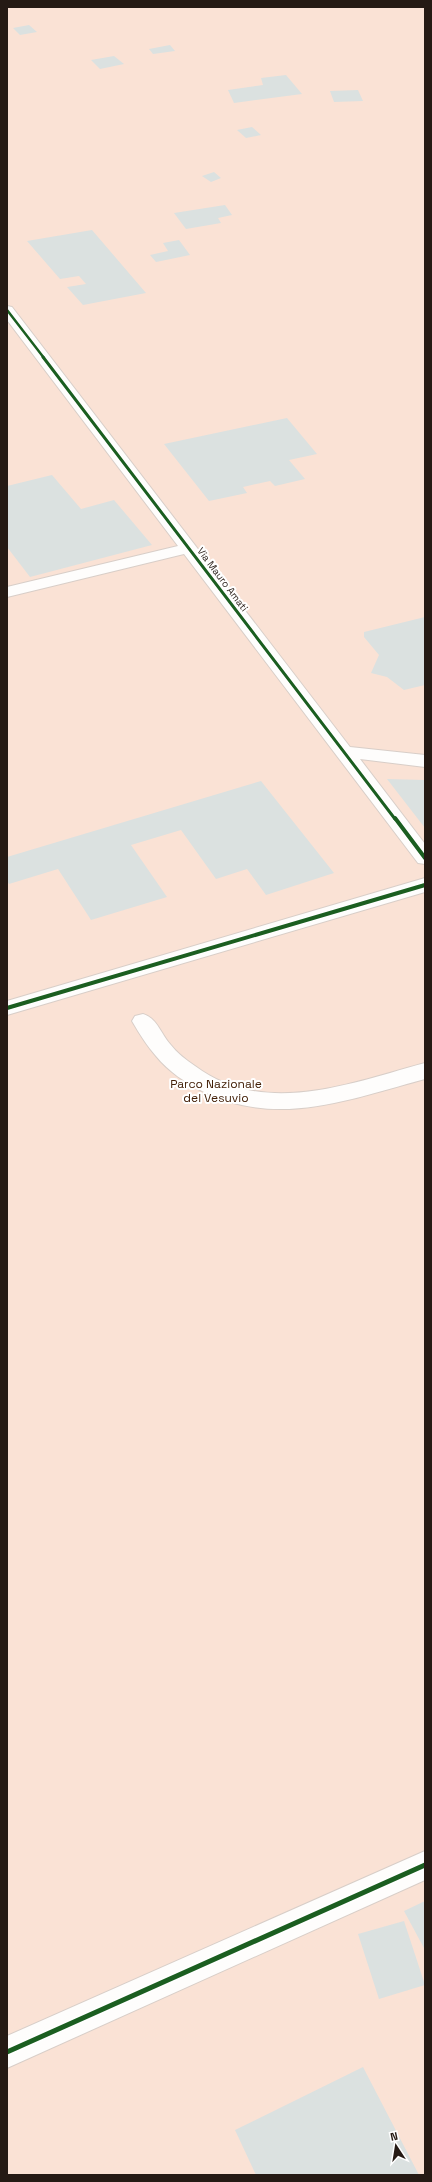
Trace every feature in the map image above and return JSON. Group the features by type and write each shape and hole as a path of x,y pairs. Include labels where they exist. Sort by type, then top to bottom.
{"street":[{"name":"Via Mauro Amati","path":"7,310 425,858"},
{"path":"7,592 189,548"},
{"path":"345,752 425,761"},
{"path":"7,1008 425,885"},
{"path":"144,1021 166,1054 201,1082 242,1098 282,1102 330,1095 425,1071"},
{"path":"7,2052 425,1865"}],"green space":[{"name":"Parco Nazionale del Vesuvio","path":"7,7 425,7 425,2175 7,2175"}],"building":[{"path":"29,25 37,32 20,35 13,28"},
{"path":"170,45 175,51 153,54 149,49"},
{"path":"114,56 124,64 100,69 91,60"},
{"path":"286,75 302,94 234,103 228,90 263,85 261,78"},
{"path":"358,90 363,101 334,102 330,91"},
{"path":"252,127 261,135 246,138 237,130"},
{"path":"214,172 221,178 211,182 202,176"},
{"path":"225,205 232,215 218,218 221,223 186,229 174,213"},
{"path":"92,230 146,293 83,305 67,287 86,284 79,276 60,279 27,241"},
{"path":"179,240 190,255 156,262 150,255 168,251 163,243"},
{"path":"287,418 317,454 289,460 305,479 275,486 270,481 243,487 247,493 209,501 164,444"},
{"path":"52,475 81,509 114,500 152,545 30,577 7,547 7,486"},
{"path":"425,617 425,685 404,690 387,677 371,673 379,655 364,637 364,632"},
{"path":"387,779 425,780 425,828"},
{"path":"261,781 334,873 266,895 247,869 216,879 181,830 131,845 167,897 91,920 58,869 9,884 7,881 7,857"},
{"path":"425,1901 425,1950 404,1911"},
{"path":"404,1921 425,1985 379,1999 358,1934"},
{"path":"363,2067 419,2175 256,2175 235,2130"}],"cycle path":[{"path":"7,310 425,858"},
{"path":"7,1008 425,885"},
{"path":"7,2052 425,1865"}]}
